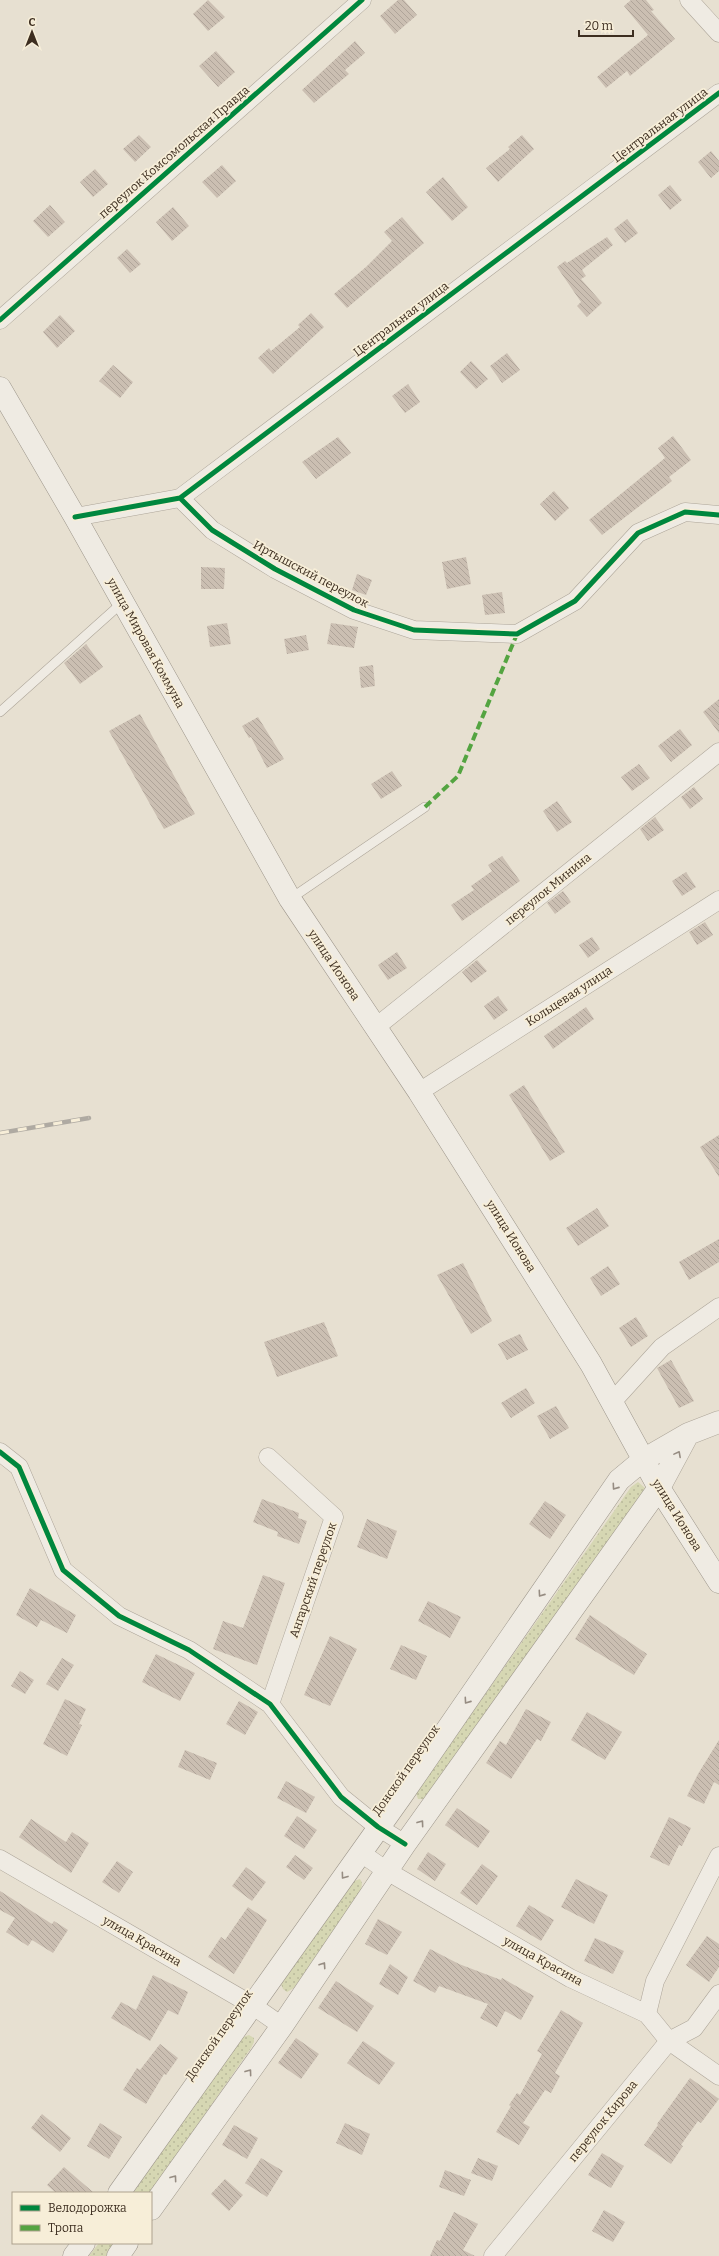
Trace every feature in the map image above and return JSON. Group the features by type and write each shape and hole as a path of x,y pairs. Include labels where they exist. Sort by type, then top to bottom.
{"main road":[{"name":"улица Мировая Коммуна","path":"0,388 76,517 290,899"},
{"name":"улица Ионова","path":"290,899 420,1092 591,1364 659,1488 719,1582"},
{"name":"Донской переулок","path":"120,2192 361,1853 619,1480 643,1460 688,1434 719,1422"},
{"path":"152,2208 282,2026 405,1844 659,1488 688,1434"},
{"path":"74,2256 83,2244"},
{"path":"118,2256 126,2244"}],"street":[{"name":"переулок Комсомольская Правда","path":"0,320 362,0"},
{"path":"689,0 719,33"},
{"name":"Центральная улица","path":"76,517 180,498 719,93"},
{"name":"Иртышский переулок","path":"180,498 212,530 275,569 354,610 414,630 517,634 575,601 638,533 684,512 719,515"},
{"name":"переулок Минина","path":"376,1027 719,752"},
{"name":"Кольцевая улица","path":"420,1092 719,900"},
{"path":"612,1402 662,1347 719,1307"},
{"path":"0,1452 19,1467 63,1570 119,1616 190,1650 270,1704 340,1797 378,1827 405,1844"},
{"name":"Ангарский переулок","path":"268,1457 334,1517 270,1704"},
{"name":"улица Красина","path":"361,1853 387,1871 570,1978 647,2014 668,2042 719,2076"},
{"path":"647,2014 655,1981 719,1856"},
{"name":"улица Красина","path":"0,1859 252,2005 282,2026"},
{"name":"переулок Кирова","path":"493,2256 668,2042 694,2028 719,1994"}],"lane":[{"path":"0,712 123,602"},
{"path":"290,899 425,807"}],"green space":[{"path":"638,1482 645,1488 639,1498 424,1799 418,1799 416,1793 420,1787 631,1487"},
{"path":"360,1879 362,1883 361,1891 294,1988 287,1992 283,1989 281,1984 354,1881"},
{"path":"249,2035 254,2038 251,2048 151,2192 134,2192 239,2041 243,2037"},
{"path":"98,2244 114,2244 106,2256 89,2256"}],"building":[{"path":"208,0 225,17 208,31 193,14"},
{"path":"398,0 404,0 417,15 395,34 380,16"},
{"path":"631,0 646,0 654,10 651,11 675,39 630,76 627,71 606,88 597,77 648,35 624,6"},
{"path":"355,41 365,53 345,70 349,74 314,103 302,90"},
{"path":"216,51 235,72 218,87 199,66"},
{"path":"139,135 151,147 135,162 123,149"},
{"path":"522,135 534,149 498,182 486,168 510,149 508,147"},
{"path":"711,151 719,161 719,171 711,178 698,162"},
{"path":"222,165 236,181 217,198 202,182"},
{"path":"95,169 108,184 93,197 80,182"},
{"path":"443,177 468,207 452,221 426,192"},
{"path":"670,185 682,200 670,210 658,195"},
{"path":"50,205 65,222 48,237 33,221"},
{"path":"173,207 189,226 172,241 156,222"},
{"path":"402,217 424,243 347,308 334,294 366,267 392,241 384,232"},
{"path":"627,219 638,233 625,243 614,229"},
{"path":"607,237 613,245 582,270 586,276 581,279 602,303 587,317 577,306 581,302 557,267 565,261 567,263"},
{"path":"127,249 141,264 130,273 117,258"},
{"path":"311,313 324,327 273,374 258,358 269,348 271,351 300,327 298,325"},
{"path":"60,315 75,331 57,348 43,332"},
{"path":"507,353 520,370 502,383 490,366"},
{"path":"471,361 488,379 476,389 460,372"},
{"path":"113,365 133,382 120,398 99,381"},
{"path":"408,384 420,402 405,413 392,396"},
{"path":"673,436 691,460 669,477 672,481 602,535 589,520 665,458 658,448"},
{"path":"338,437 351,453 316,479 302,462"},
{"path":"554,491 569,508 555,521 540,504"},
{"path":"466,557 471,584 447,589 442,562"},
{"path":"201,567 225,568 224,589 201,589"},
{"path":"357,574 372,580 366,595 352,590"},
{"path":"502,592 505,613 485,615 482,595"},
{"path":"227,623 231,644 210,647 207,626"},
{"path":"331,623 358,627 354,648 327,644"},
{"path":"306,635 309,650 287,654 284,639"},
{"path":"86,644 103,667 80,684 64,663"},
{"path":"373,665 375,686 361,688 359,667"},
{"path":"719,699 719,733 703,712"},
{"path":"140,714 195,814 164,829 109,731"},
{"path":"258,717 284,759 267,768 251,737 249,738 242,726"},
{"path":"680,729 692,745 671,762 658,746"},
{"path":"639,764 650,778 632,791 621,777"},
{"path":"392,771 402,786 381,799 371,784"},
{"path":"694,787 703,799 690,809 681,797"},
{"path":"557,801 572,822 557,832 543,811"},
{"path":"655,817 664,830 648,841 640,829"},
{"path":"502,856 520,881 462,921 451,905 474,890 471,886 492,871 488,865"},
{"path":"686,872 696,887 682,896 672,881"},
{"path":"563,891 571,902 555,914 547,903"},
{"path":"705,922 713,935 697,945 689,932"},
{"path":"592,937 600,949 588,958 579,945"},
{"path":"397,952 407,968 388,980 378,965"},
{"path":"477,960 487,971 471,983 462,972"},
{"path":"498,996 508,1010 494,1020 484,1006"},
{"path":"586,1007 594,1019 553,1049 544,1036"},
{"path":"524,1085 565,1152 550,1161 509,1095"},
{"path":"719,1135 719,1177 700,1147"},
{"path":"597,1208 609,1226 578,1246 566,1228"},
{"path":"719,1239 719,1262 689,1280 679,1262"},
{"path":"463,1263 492,1321 471,1334 437,1275"},
{"path":"608,1266 620,1284 601,1296 590,1278"},
{"path":"636,1317 648,1336 631,1347 619,1328"},
{"path":"324,1322 338,1356 277,1377 264,1342"},
{"path":"520,1334 528,1350 507,1360 498,1344"},
{"path":"671,1360 694,1401 679,1408 657,1368"},
{"path":"526,1388 535,1403 511,1418 501,1403"},
{"path":"556,1406 569,1428 550,1439 537,1416"},
{"path":"262,1499 299,1513 298,1518 307,1521 299,1544 277,1536 278,1532 253,1522"},
{"path":"545,1501 566,1515 550,1539 529,1524"},
{"path":"367,1519 397,1531 387,1559 357,1547"},
{"path":"263,1575 285,1583 257,1665 213,1649 223,1621 243,1628"},
{"path":"30,1588 76,1615 67,1633 41,1620 37,1627 16,1615"},
{"path":"428,1601 461,1617 450,1638 418,1621"},
{"path":"590,1615 647,1654 634,1675 575,1639"},
{"path":"330,1636 357,1649 330,1706 304,1695"},
{"path":"401,1645 427,1656 416,1680 390,1669"},
{"path":"156,1654 195,1673 180,1701 142,1682"},
{"path":"62,1658 74,1665 58,1691 46,1684"},
{"path":"20,1671 34,1680 25,1694 11,1686"},
{"path":"65,1699 86,1709 79,1724 82,1725 67,1756 43,1744"},
{"path":"239,1701 258,1712 245,1735 226,1724"},
{"path":"526,1709 551,1722 541,1741 537,1739 511,1779 486,1763 500,1741 506,1745"},
{"path":"587,1712 622,1732 605,1760 571,1740"},
{"path":"719,1740 719,1785 714,1782 704,1804 687,1796 698,1774"},
{"path":"185,1750 217,1763 210,1780 178,1767"},
{"path":"286,1781 315,1797 306,1813 277,1798"},
{"path":"457,1808 490,1831 478,1848 445,1825"},
{"path":"297,1816 317,1830 304,1849 284,1836"},
{"path":"669,1817 691,1828 682,1846 679,1845 669,1866 650,1857"},
{"path":"31,1819 66,1842 72,1832 89,1843 71,1873 19,1837"},
{"path":"428,1852 446,1864 435,1881 417,1869"},
{"path":"295,1855 313,1868 304,1880 286,1867"},
{"path":"117,1861 133,1872 119,1893 102,1882"},
{"path":"482,1864 498,1876 477,1905 460,1893"},
{"path":"246,1867 266,1882 252,1901 232,1886"},
{"path":"576,1879 608,1895 594,1924 561,1907"},
{"path":"0,1891 52,1924 54,1921 68,1930 53,1953 32,1940 28,1946 6,1932 15,1918 0,1910"},
{"path":"529,1905 554,1920 541,1941 516,1926"},
{"path":"248,1907 267,1920 234,1974 208,1957 221,1937 225,1940"},
{"path":"378,1919 402,1932 387,1955 365,1944"},
{"path":"707,1936 719,1944 719,1967 709,1982 686,1965"},
{"path":"595,1938 624,1951 613,1974 584,1961"},
{"path":"430,1949 459,1964 501,1980 502,1978 534,1996 521,2020 505,2011 497,2027 480,2018 488,2004 439,1986 435,1993 413,1981"},
{"path":"390,1964 408,1977 398,1995 379,1984"},
{"path":"153,1975 188,1992 178,2015 168,2010 150,2041 111,2018 121,2002 136,2010"},
{"path":"336,1981 374,2006 357,2032 318,2008"},
{"path":"561,2010 583,2023 555,2073 560,2076 551,2093 545,2090 523,2123 530,2127 519,2145 496,2132 511,2106 509,2105 517,2093 520,2095 542,2054 537,2051"},
{"path":"296,2038 319,2054 301,2079 278,2063"},
{"path":"363,2041 395,2063 379,2085 347,2063"},
{"path":"160,2044 178,2058 166,2075 164,2074 146,2104 123,2090 137,2068 140,2070"},
{"path":"690,2078 719,2099 701,2123 698,2121 681,2145 683,2146 671,2164 644,2145"},
{"path":"42,2114 71,2138 60,2152 31,2128"},
{"path":"100,2123 122,2137 109,2159 87,2146"},
{"path":"345,2123 370,2134 362,2155 336,2143"},
{"path":"234,2125 258,2138 247,2159 222,2145"},
{"path":"602,2153 624,2166 611,2188 588,2175"},
{"path":"261,2158 283,2171 267,2197 245,2183"},
{"path":"478,2158 498,2166 492,2181 471,2173"},
{"path":"64,2167 93,2192 55,2192 47,2185"},
{"path":"445,2170 471,2180 464,2196 439,2187"},
{"path":"225,2179 243,2195 229,2211 211,2194"},
{"path":"604,2210 625,2222 613,2242 592,2231"},
{"path":"454,2212 478,2224 463,2250 475,2256 430,2256 437,2240 440,2241"}],"railway":[{"path":"0,1133 89,1118"}],"marked path":[{"path":"425,807 458,776 517,634"}],"cycle path":[{"path":"0,320 362,0"},
{"path":"75,517 180,498 719,93"},
{"path":"180,498 212,530 275,569 354,610 414,630 517,634 575,601 638,533 685,512 719,515"},
{"path":"0,1452 19,1467 63,1570 119,1616 189,1650 270,1704 341,1797 378,1827 405,1844"}]}
